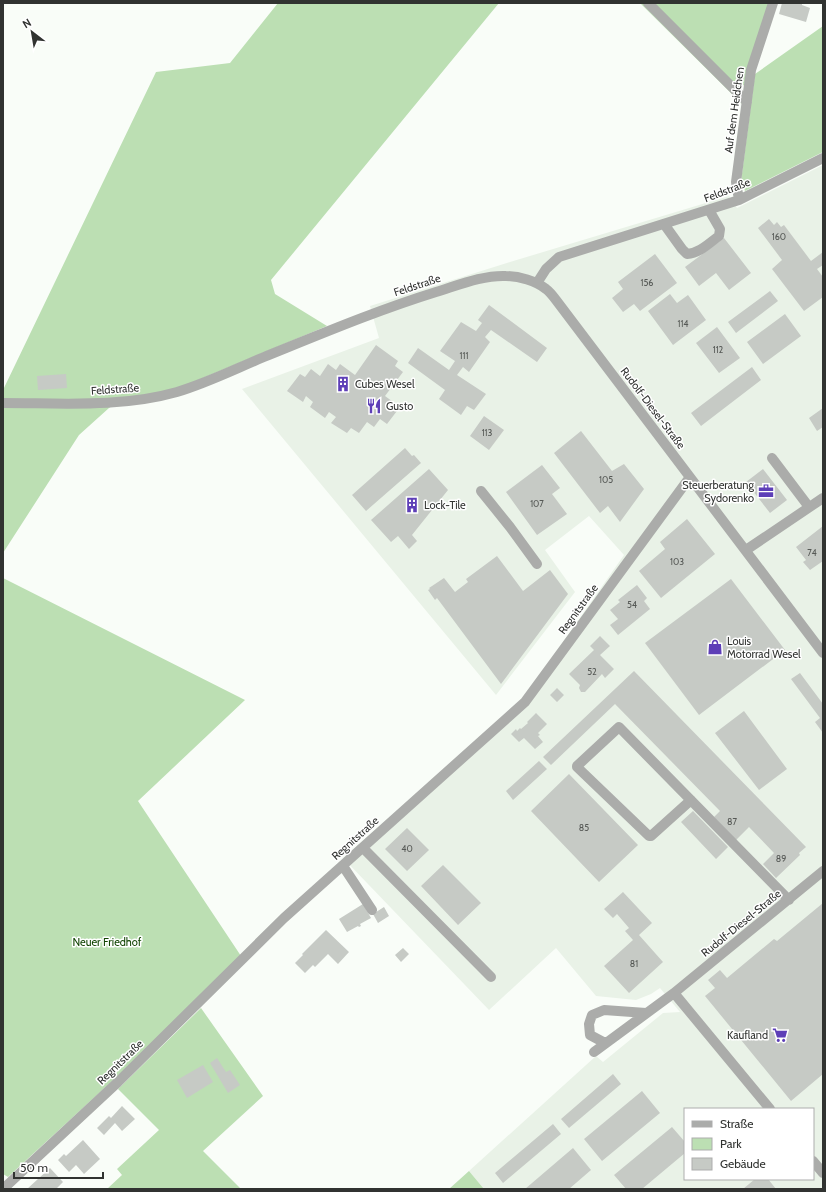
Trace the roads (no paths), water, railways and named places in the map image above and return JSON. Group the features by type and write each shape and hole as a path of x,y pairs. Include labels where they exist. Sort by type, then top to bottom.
{"street":[{"path":"648,3 746,102"},
{"name":"Auf dem Heidchen","path":"739,200 736,182 751,70 773,3"},
{"name":"Feldstraße","path":"3,404 98,403 148,399 177,392 403,302 462,284 490,276 507,276 537,283 546,269 559,257 739,200 823,158"},
{"path":"664,224 682,249 688,254 694,253 705,247 719,236 720,229 709,210"},
{"name":"Rudolf-Diesel-Straße","path":"537,283 546,289 556,300 823,653"},
{"path":"772,458 809,508"},
{"name":"Regnitstraße","path":"4,1188 118,1082 284,918 525,702 690,477"},
{"path":"481,491 537,564"},
{"path":"746,550 823,498"},
{"path":"691,800 651,836 649,836 577,766 619,728 691,800 788,900"},
{"path":"363,848 491,977"},
{"path":"342,866 372,910"},
{"name":"Rudolf-Diesel-Straße","path":"594,1052 674,994 823,871"},
{"path":"674,994 769,1108"},
{"path":"605,1043 590,1035 589,1024 592,1015 604,1010 646,1013"},
{"path":"814,1162 823,1173"}],"place":[{"name":"Cubes Wesel","path":"343,384"},
{"name":"Gusto","path":"374,406"},
{"name":"Steuerberatung Sydorenko","path":"766,491"},
{"name":"Lock-Tile","path":"412,505"},
{"name":"Louis Motorrad Wesel","path":"715,647"},
{"name":"Kaufland","path":"780,1035"}],"park label":[{"name":"Neuer Friedhof","path":"107,942"}]}
